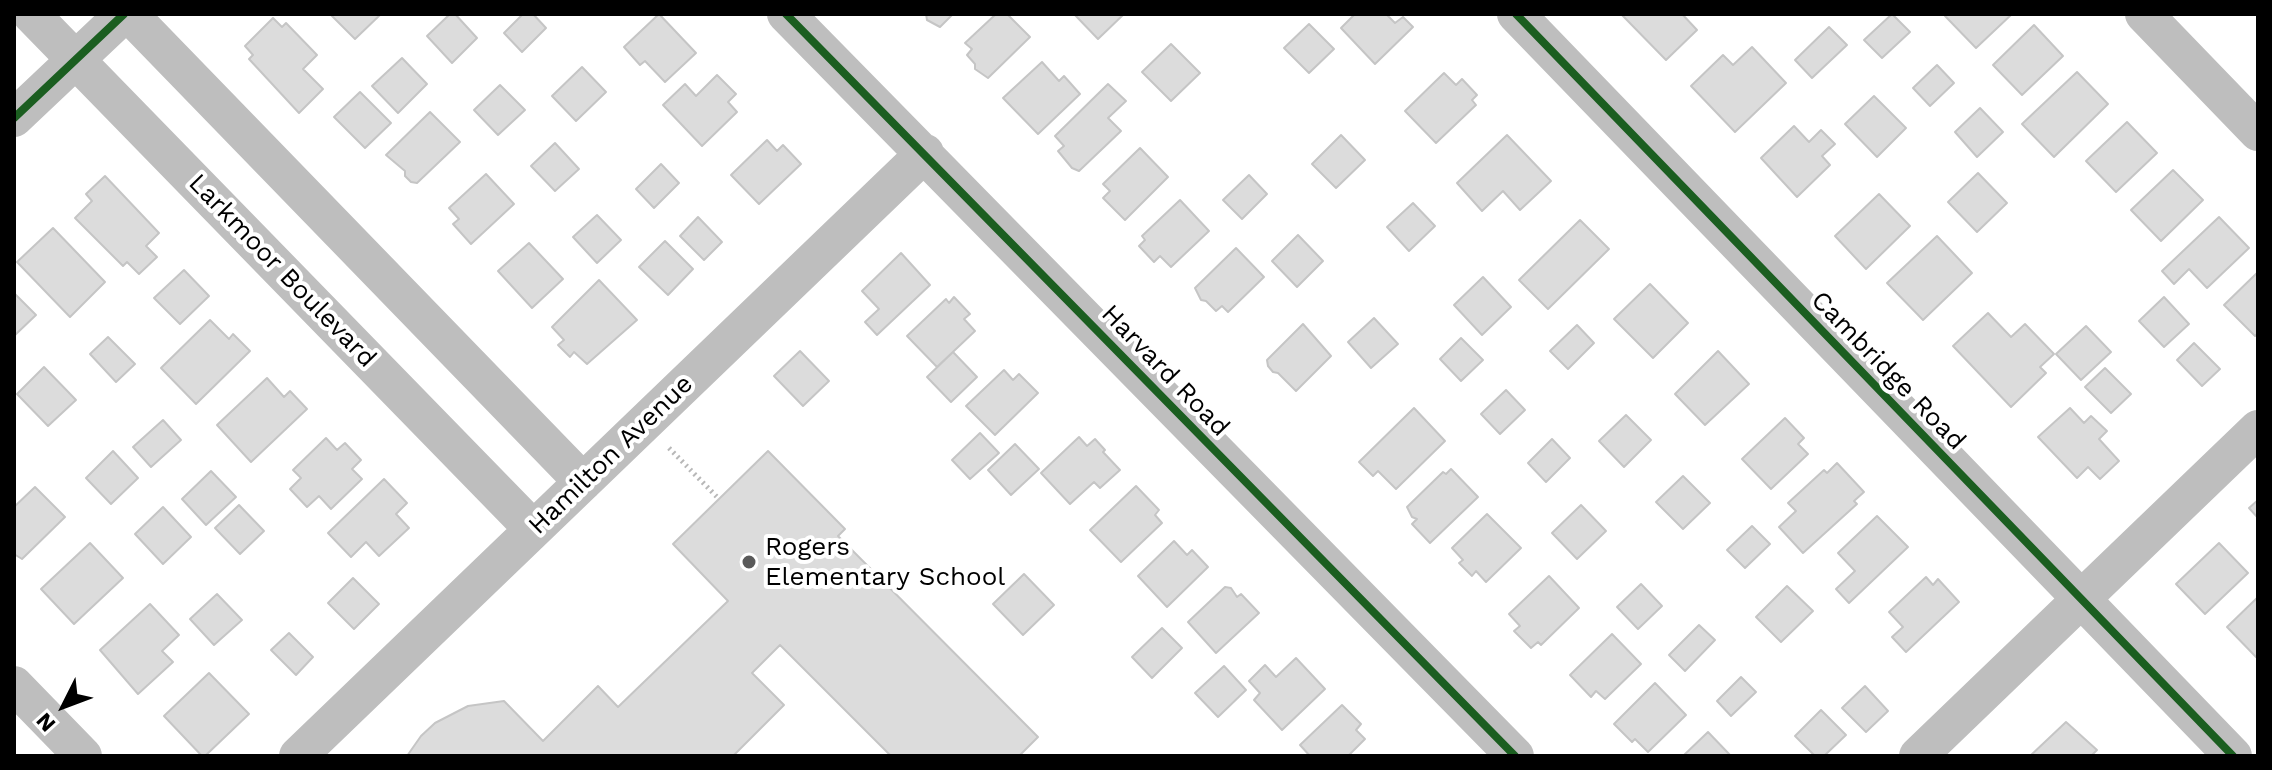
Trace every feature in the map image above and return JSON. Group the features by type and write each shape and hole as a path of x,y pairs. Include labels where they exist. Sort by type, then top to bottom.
{"street":[{"name":"Larkmoor Boulevard","path":"31,14 533,529"},
{"path":"14,118 126,14 583,482"},
{"name":"Harvard Road","path":"786,14 1515,756"},
{"name":"Cambridge Road","path":"1516,14 2233,756"},
{"path":"2144,14 2258,132"},
{"name":"Hamilton Avenue","path":"298,756 925,153"},
{"path":"1918,756 2258,429"},
{"path":"14,685 83,756"}],"path":[{"path":"645,422 719,499"}],"building":[{"path":"330,14 381,14 355,39"},
{"path":"450,14 455,14 477,38 452,63 427,36"},
{"path":"523,14 533,14 546,28 522,52 504,33"},
{"path":"659,14 696,53 665,82 645,61 640,65 624,47"},
{"path":"926,14 953,14 940,27 927,20"},
{"path":"996,14 1007,14 1030,37 988,78 975,69 975,64 967,55 972,49 965,43"},
{"path":"1074,14 1124,14 1098,39"},
{"path":"1355,14 1386,14 1395,23 1403,17 1413,27 1375,64 1341,28"},
{"path":"1621,14 1682,14 1697,30 1666,60"},
{"path":"1892,14 1910,32 1882,58 1864,40"},
{"path":"2012,14 1976,48 1945,16"},
{"path":"273,18 282,27 286,23 317,55 303,69 323,89 299,113 249,59 253,55 245,46"},
{"path":"1309,24 1334,49 1309,73 1284,48"},
{"path":"2034,25 2063,56 2022,95 1993,65"},
{"path":"1829,27 1847,45 1812,78 1795,60"},
{"path":"1171,44 1200,73 1171,101 1142,72"},
{"path":"1752,47 1786,83 1735,132 1691,86 1723,55 1733,65"},
{"path":"402,58 427,84 398,113 372,86"},
{"path":"1042,62 1059,81 1064,76 1080,94 1038,134 1003,98"},
{"path":"1937,65 1954,83 1930,106 1913,88"},
{"path":"582,67 606,92 576,121 552,96"},
{"path":"2077,72 2108,104 2054,157 2022,124"},
{"path":"1444,73 1456,85 1462,79 1477,95 1472,100 1476,105 1436,143 1405,111"},
{"path":"717,75 736,94 728,102 737,112 702,146 663,105 685,84 696,96"},
{"path":"1108,84 1126,101 1108,118 1121,131 1079,171 1072,168 1058,151 1064,146 1055,136"},
{"path":"500,85 525,110 498,135 474,110"},
{"path":"360,92 391,123 365,148 334,117"},
{"path":"1874,96 1906,128 1877,157 1845,124"},
{"path":"1980,108 2003,132 1977,157 1955,132"},
{"path":"430,112 460,142 417,183 411,182 405,171 386,155"},
{"path":"2127,122 2157,153 2116,192 2086,161"},
{"path":"1794,126 1809,142 1821,130 1835,144 1822,156 1830,165 1797,197 1761,158"},
{"path":"1341,135 1365,160 1336,188 1312,164"},
{"path":"1507,135 1551,181 1520,210 1503,191 1482,211 1457,183"},
{"path":"767,140 777,151 783,145 801,164 759,204 731,175"},
{"path":"555,143 579,169 555,191 531,166"},
{"path":"1140,148 1168,177 1125,220 1103,198 1110,191 1103,184"},
{"path":"661,164 679,183 654,208 636,189"},
{"path":"2173,170 2203,200 2161,241 2131,210"},
{"path":"1978,173 2007,203 1977,232 1948,202"},
{"path":"486,174 514,204 471,244 453,224 459,219 449,208"},
{"path":"1249,175 1267,194 1242,219 1223,200"},
{"path":"105,176 159,233 146,246 157,257 139,274 127,262 123,266 75,218 92,201 86,194"},
{"path":"1879,194 1910,226 1866,269 1835,236"},
{"path":"1180,200 1209,231 1171,267 1160,256 1154,262 1139,246 1145,240 1142,236"},
{"path":"1413,203 1435,226 1409,251 1387,227"},
{"path":"597,215 621,240 597,263 573,237"},
{"path":"698,217 722,242 704,260 680,236"},
{"path":"2219,217 2249,248 2207,288 2189,269 2174,284 2162,271"},
{"path":"1580,220 1609,249 1548,309 1519,280"},
{"path":"53,228 105,282 70,317 17,262"},
{"path":"1298,235 1323,261 1297,287 1272,261"},
{"path":"1937,236 1972,273 1923,320 1887,283"},
{"path":"665,241 693,269 668,295 639,267"},
{"path":"529,243 563,279 532,308 498,271"},
{"path":"1236,248 1264,277 1228,312 1222,306 1216,311 1201,300 1195,288"},
{"path":"901,253 930,285 877,335 865,322 879,309 862,291"},
{"path":"184,270 209,296 180,324 154,298"},
{"path":"2258,272 2258,333 2255,336 2224,305"},
{"path":"1483,277 1511,307 1482,335 1454,305"},
{"path":"599,280 637,320 587,364 574,352 570,357 558,345 564,340 552,327"},
{"path":"1650,284 1688,323 1653,358 1614,319"},
{"path":"14,293 36,315 14,336"},
{"path":"954,297 970,314 964,319 975,331 937,367 907,336 946,299 949,303"},
{"path":"2164,297 2189,324 2164,347 2139,321"},
{"path":"1988,313 2011,337 2025,324 2054,354 2040,367 2046,373 2011,407 1953,346"},
{"path":"1374,318 1398,344 1371,368 1348,342"},
{"path":"210,320 229,339 233,334 250,351 196,404 161,368"},
{"path":"1303,324 1331,356 1296,391 1278,373 1273,372 1267,360"},
{"path":"1577,325 1594,343 1568,369 1550,351"},
{"path":"2086,326 2111,352 2081,380 2056,354"},
{"path":"108,337 135,364 116,382 90,354"},
{"path":"1461,338 1483,360 1461,381 1440,359"},
{"path":"2194,343 2220,369 2202,386 2177,360"},
{"path":"800,351 829,381 803,406 774,376"},
{"path":"1718,351 1749,384 1705,425 1675,394"},
{"path":"953,352 977,377 951,402 927,377"},
{"path":"44,367 76,400 48,426 17,394"},
{"path":"2105,368 2131,394 2111,413 2085,387"},
{"path":"1004,370 1013,380 1019,374 1038,393 995,435 966,406"},
{"path":"267,378 284,397 290,391 307,409 251,462 217,425"},
{"path":"1506,390 1525,410 1500,434 1481,414"},
{"path":"1414,408 1445,441 1396,489 1378,471 1373,476 1359,462"},
{"path":"2070,408 2084,423 2091,416 2107,431 2099,439 2119,461 2100,479 2088,467 2077,478 2038,437"},
{"path":"1626,415 1651,440 1624,467 1599,441"},
{"path":"1785,418 1804,438 1798,444 1808,454 1771,489 1742,459"},
{"path":"163,420 181,440 151,467 133,447"},
{"path":"980,433 999,453 970,479 952,460"},
{"path":"1079,437 1087,446 1095,439 1120,470 1100,488 1094,482 1070,504 1041,473"},
{"path":"326,438 337,450 345,443 361,460 352,469 362,479 331,509 319,496 307,507 290,489 301,478 293,470"},
{"path":"1552,439 1570,458 1546,482 1528,463"},
{"path":"1015,444 1039,469 1011,495 988,470"},
{"path":"113,451 138,478 111,504 86,478"},
{"path":"768,451 845,529 838,536 1038,737 1019,756 891,756 780,645 752,673 784,705 733,756 407,756 435,723 468,706 504,701 543,741 598,686 618,707 728,601 673,544"},
{"path":"1837,463 1864,492 1854,501 1857,504 1803,553 1779,527 1796,511 1788,503 1824,470 1827,473"},
{"path":"1451,469 1478,497 1430,543 1412,524 1417,519 1412,517 1407,507 1443,472 1446,474"},
{"path":"211,471 236,497 206,525 182,499"},
{"path":"1683,476 1710,503 1683,529 1656,502"},
{"path":"384,479 407,503 396,514 409,528 379,556 366,542 351,557 328,533"},
{"path":"1136,486 1159,510 1155,515 1162,523 1121,562 1090,530"},
{"path":"35,487 65,517 22,559 14,554 14,507"},
{"path":"2258,500 2258,518 2249,508"},
{"path":"239,505 264,531 240,554 215,528"},
{"path":"1581,505 1606,531 1577,559 1552,533"},
{"path":"163,507 191,537 163,564 135,534"},
{"path":"1487,514 1521,548 1486,582 1476,571 1472,576 1459,563 1463,560 1452,548"},
{"path":"1877,516 1908,547 1849,603 1836,589 1855,571 1838,553"},
{"path":"1752,526 1770,544 1745,568 1727,550"},
{"path":"1174,541 1187,555 1192,550 1208,567 1167,607 1138,576"},
{"path":"90,543 123,578 74,624 41,589"},
{"path":"2219,543 2248,573 2205,614 2176,584"},
{"path":"1024,574 1054,605 1023,635 993,604"},
{"path":"1549,576 1579,608 1541,645 1538,642 1531,648 1514,631 1520,626 1509,614"},
{"path":"1926,577 1933,585 1938,579 1959,602 1906,652 1892,637 1903,627 1889,612"},
{"path":"353,578 379,604 354,629 328,603"},
{"path":"1641,584 1662,606 1638,629 1617,607"},
{"path":"1787,586 1813,611 1781,642 1756,617"},
{"path":"1225,587 1231,588 1237,597 1241,594 1259,613 1216,653 1188,622"},
{"path":"217,594 242,620 214,645 190,619"},
{"path":"2258,597 2258,655 2256,657 2227,627"},
{"path":"150,604 179,635 162,651 173,662 138,694 100,650"},
{"path":"1699,625 1715,640 1685,671 1669,655"},
{"path":"1162,628 1182,648 1152,678 1132,657"},
{"path":"289,633 313,657 296,675 271,650"},
{"path":"1612,634 1641,664 1605,699 1596,691 1591,697 1570,675"},
{"path":"1296,658 1325,689 1282,730 1254,700 1260,693 1249,681 1265,665 1276,677"},
{"path":"1224,666 1246,690 1218,717 1195,693"},
{"path":"209,673 249,714 202,756 164,716"},
{"path":"1741,677 1756,692 1731,716 1717,701"},
{"path":"1655,683 1686,715 1648,752 1635,739 1632,742 1614,724"},
{"path":"1865,686 1888,711 1866,732 1842,708"},
{"path":"1342,705 1361,724 1356,730 1365,739 1348,756 1310,756 1300,745"},
{"path":"1821,710 1846,735 1824,756 1815,756 1795,736"},
{"path":"2066,722 2097,750 2091,756 2030,756"},
{"path":"1708,732 1731,756 1683,756"}],"cycle path":[{"path":"14,118 124,14"},
{"path":"786,14 1515,756"},
{"path":"1516,14 2233,756"}],"place":[{"name":"Rogers Elementary School","path":"749,562"}]}
